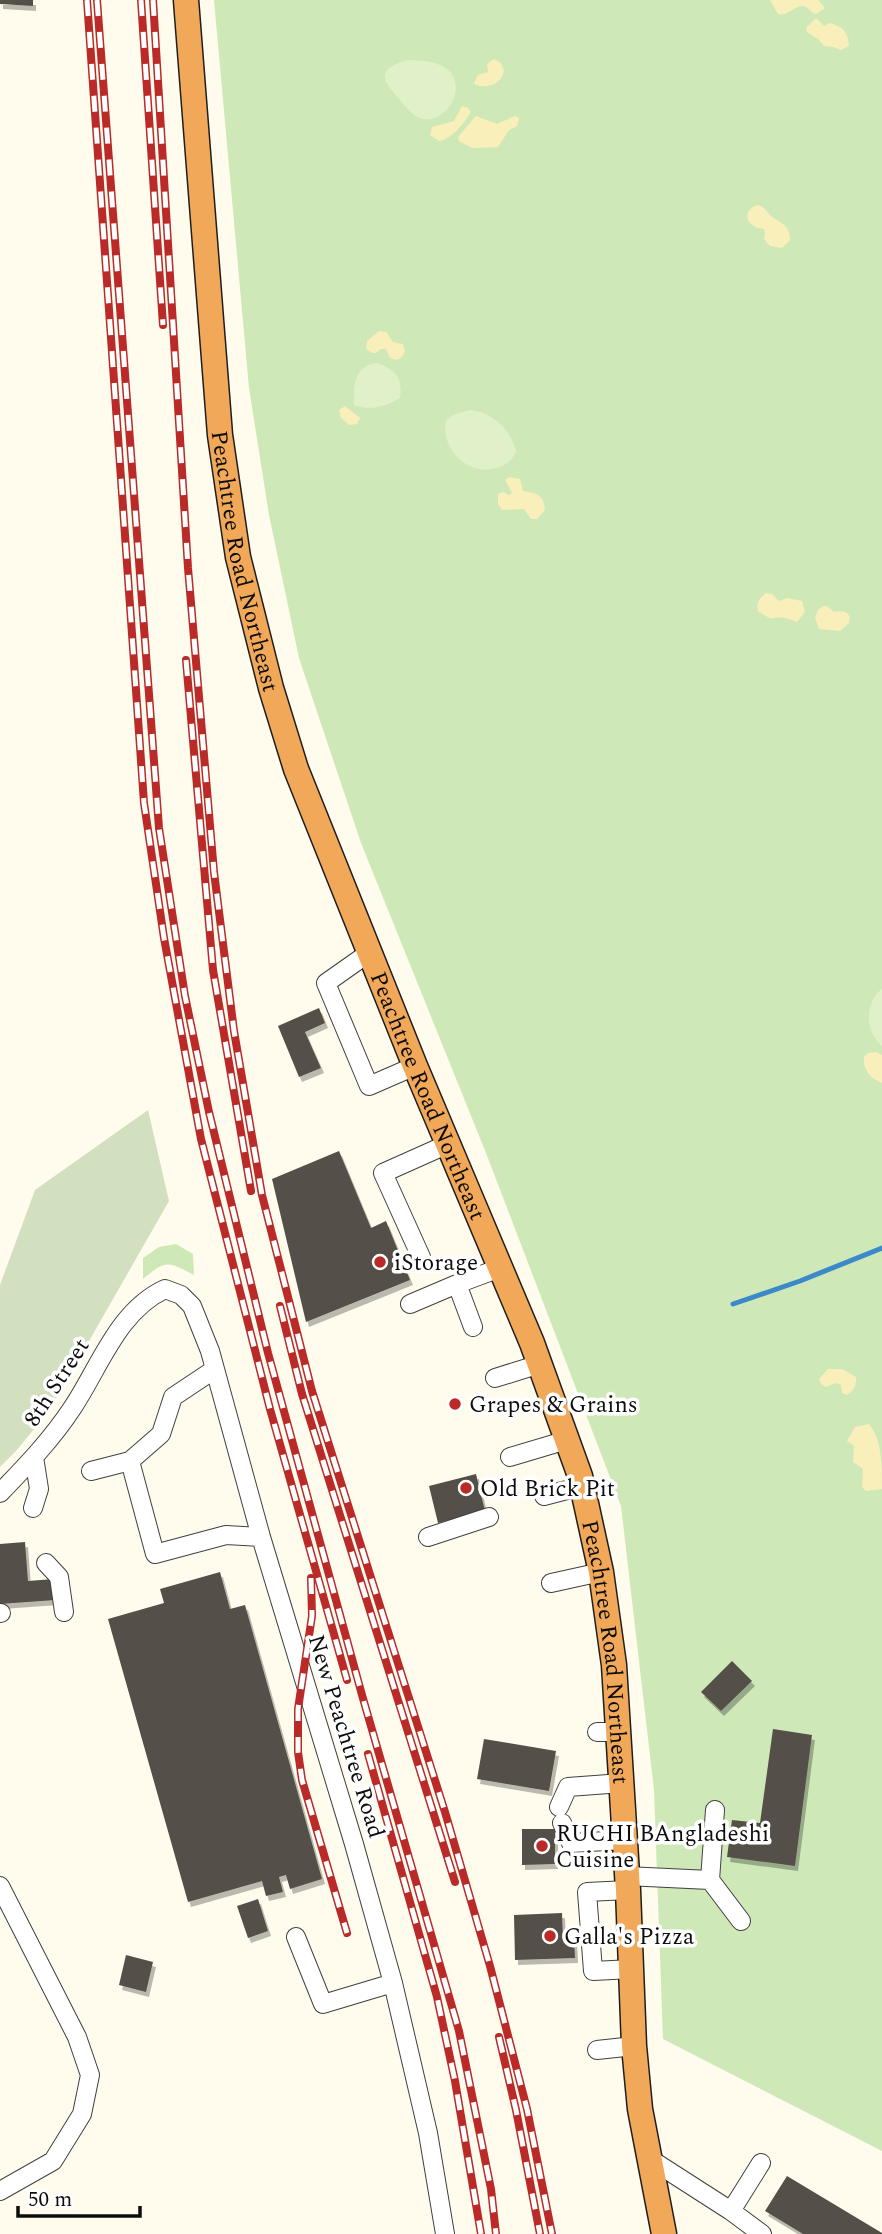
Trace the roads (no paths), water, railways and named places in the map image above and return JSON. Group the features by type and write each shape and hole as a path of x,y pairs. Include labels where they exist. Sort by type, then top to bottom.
{"highway":[{"name":"Peachtree Road Northeast","path":"186,0 220,435 238,556 271,688 296,769 415,1066 540,1364 582,1486 601,1572 614,1665 607,1732 622,1783 634,2046 640,2109 664,2234"}],"street":[{"path":"370,952 327,983 369,1086 415,1066"},
{"path":"421,1257 383,1173 448,1144"},
{"path":"410,1304 500,1268"},
{"path":"457,1284 472,1328"},
{"name":"New Peachtree Road","path":"150,1296 165,1289 181,1295 192,1306 210,1350 261,1537 393,1983 428,2133 445,2234"},
{"name":"8th Street","path":"0,1493 34,1457 74,1406 127,1318 150,1296"},
{"path":"495,1378 540,1364"},
{"path":"91,1471 130,1461 161,1434 173,1397 215,1369"},
{"path":"510,1457 567,1440"},
{"path":"33,1508 39,1489 34,1457"},
{"path":"130,1461 155,1554 226,1535 261,1537"},
{"path":"544,1496 582,1486"},
{"path":"428,1537 489,1517"},
{"path":"46,1563 59,1577 64,1612"},
{"path":"551,1583 601,1572"},
{"path":"622,1783 568,1787 560,1815 571,1843 624,1840"},
{"path":"715,1810 710,1880 741,1921"},
{"path":"632,1969 593,1971 587,1892 627,1883 710,1880"},
{"path":"0,1886 77,2037 90,2075 82,2114 52,2161 0,2191"},
{"path":"296,1937 323,2004 393,1983"},
{"path":"597,2050 634,2046"},
{"path":"650,2159 732,2211 762,2234"},
{"path":"732,2211 761,2163"}],"waterway":[{"path":"733,1304 882,1248"}],"railway":[{"path":"87,0 144,803 164,938 201,1139 270,1409 347,1680"},
{"path":"97,0 159,828 185,996 209,1112 268,1353 362,1695 459,2031 491,2189 496,2234"},
{"path":"141,0 163,325"},
{"path":"153,0 188,568 214,872 234,1031 262,1195 312,1391 445,1812 490,1966 527,2109 552,2234"},
{"path":"186,660 213,970 251,1191"},
{"path":"280,1306 302,1394 455,1882"},
{"path":"311,1578 312,1616 298,1709 298,1752 302,1780 347,1933"},
{"path":"368,1754 437,1997 455,2081 481,2234"},
{"path":"499,2037 540,2234"}],"place":[{"name":"iStorage","path":"380,1262"},
{"name":"Grapes & Grains","path":"455,1404"},
{"name":"Old Brick Pit","path":"466,1488"},
{"name":"RUCHI BAngladeshi Cuisine","path":"542,1846"},
{"name":"Galla's Pizza","path":"550,1936"}]}
